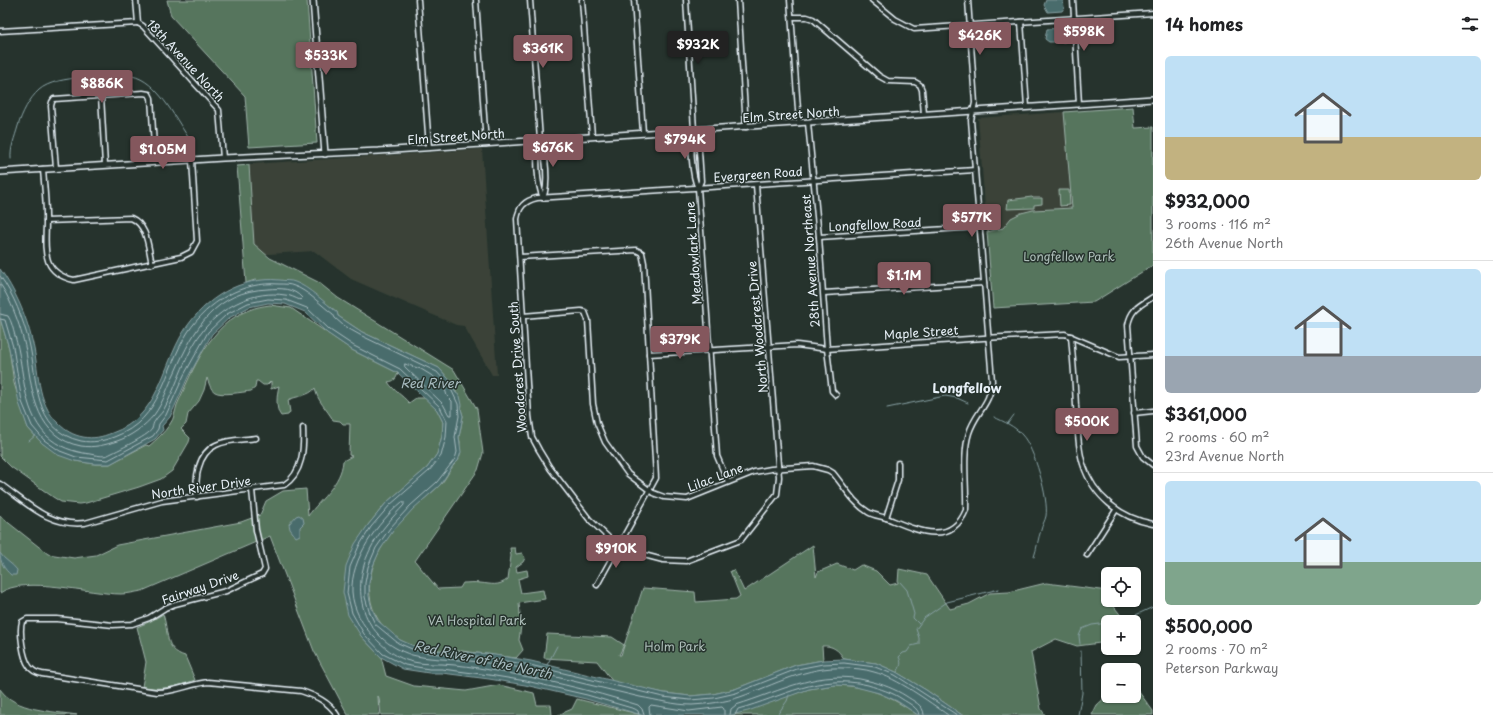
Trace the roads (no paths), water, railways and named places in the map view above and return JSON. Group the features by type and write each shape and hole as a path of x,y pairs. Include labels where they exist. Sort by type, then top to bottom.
{"street":[{"name":"18th Avenue North","path":"136,0 138,23 143,26 216,106 220,114 223,158"},
{"path":"312,0 325,154"},
{"path":"418,0 429,147"},
{"path":"476,0 486,144"},
{"path":"530,0 540,140 537,147 540,191 543,198"},
{"path":"582,0 592,136"},
{"path":"634,0 643,133"},
{"path":"686,0 694,130"},
{"path":"738,0 746,127"},
{"path":"790,0 799,123"},
{"path":"872,0 895,19 914,29 1153,14"},
{"path":"968,0 975,103 971,120 988,338"},
{"path":"1073,0 1079,104"},
{"path":"792,17 807,17 813,19 879,76 888,81 915,82 920,85 922,90 924,114"},
{"path":"1021,22 1027,107"},
{"path":"0,31 138,23"},
{"path":"56,168 51,106 53,100 56,98 148,94 151,98 155,162"},
{"path":"101,96 105,165"},
{"name":"Elm Street North","path":"0,172 486,144 1153,99"},
{"name":"28th Avenue Northeast","path":"808,123 824,293 827,349 832,391 836,395"},
{"name":"Meadowlark Lane","path":"698,188 701,181 698,136 694,130 691,136 694,181 698,188 717,456 728,482"},
{"path":"43,169 46,222 44,248 46,256 53,270 66,278 74,280 186,256 194,248 196,234 192,160"},
{"name":"Evergreen Road","path":"543,198 975,170"},
{"name":"North Woodcrest Drive","path":"756,185 778,468"},
{"name":"Woodcrest Drive South","path":"543,198 526,201 518,212 529,416 532,437 550,468 589,519 610,539 644,555 663,560 686,561 741,540 778,494 778,468"},
{"path":"46,222 131,218 141,225 145,233 152,264"},
{"name":"Longfellow Road","path":"819,237 979,228"},
{"path":"520,257 636,250 642,253 644,263 656,478 597,585"},
{"path":"824,293 984,283"},
{"path":"1153,297 1131,313 1128,326 1129,356 1137,446 1143,457 1153,465"},
{"name":"Lilac Lane","path":"523,316 584,312 588,320 593,404 597,422 606,442 628,474 650,491 664,497 687,499 754,472 778,468 813,466 828,470 869,513 921,531 943,533 952,528 963,518 966,510 966,441 971,426 988,400 991,391 988,338"},
{"name":"Maple Street","path":"649,354 797,345 827,349 1064,334 1119,357 1153,355"},
{"path":"1071,336 1082,463 1095,488 1104,500 1116,510 1129,517 1153,524"},
{"path":"1134,413 1153,411"},
{"name":"North River Drive","path":"0,484 45,516 63,523 74,524 96,521 153,503 278,487 289,481 293,476 303,453 303,428"},
{"path":"197,497 195,484 197,469 210,449 224,442 256,438"},
{"path":"886,518 898,480 898,463"},
{"name":"Fairway Drive","path":"252,490 256,530 266,569 262,574 226,591 175,604 141,622 132,624 113,625 57,619 27,619 22,622 20,628 25,657 28,665 36,673 157,692 174,691 199,683 208,682 289,689 301,691 328,703 337,715"},
{"path":"1087,555 1116,510"}],"water":[{"path":"1046,0 1063,0 1064,8 1062,11 1048,12 1044,5"},
{"path":"1064,28 1067,38 1065,42 1049,42 1045,39 1047,29"},
{"name":"Red River","path":"0,269 15,294 27,321 42,395 46,406 51,415 67,431 83,437 90,438 105,436 128,425 140,415 150,403 176,345 193,319 213,299 238,286 252,282 280,280 292,281 300,284 337,312 338,316 362,332 439,368 454,385 455,392 460,396 463,416 459,437 461,452 458,461 454,464 440,485 413,509 393,531 380,550 372,568 369,583 369,596 372,609 378,621 400,640 429,650 489,654 531,661 664,693 690,696 713,694 735,689 796,665 823,660 844,659 876,663 896,672 926,690 962,715 918,715 897,701 879,693 852,686 835,685 809,689 748,711 731,715 642,715 586,699 525,685 489,679 403,669 381,657 361,636 348,615 343,592 346,566 355,544 368,525 387,502 427,468 437,454 442,436 443,422 437,410 398,373 352,350 327,333 305,312 285,304 268,303 249,307 229,318 212,334 188,377 170,417 162,426 163,430 155,439 110,464 95,464 75,461 58,455 42,443 28,428 19,403 9,348 0,318"},
{"path":"299,515 303,518 304,523 300,527 300,535 296,537 290,529 289,524 296,516"},
{"path":"0,553 17,570 16,575 11,575 4,568"}],"waterway":[{"path":"11,159 12,147 26,106 39,90 58,81 83,77 132,76 141,79 164,100 188,137"},
{"path":"887,408 945,396 957,398 968,403"},
{"path":"1008,423 1014,415"},
{"path":"994,417 1013,427 1027,441 1040,474 1045,498 1046,516 1041,528 1034,557"},
{"path":"29,441 36,435"},
{"path":"900,582 907,590 914,614 913,618 919,624"},
{"path":"897,672 901,664 899,657 903,653 907,652 911,646 919,644 916,629 924,618 947,602 999,589"},
{"path":"1136,615 1153,607"},
{"path":"1080,644 1079,636 1082,629 1092,625 1101,624"},
{"name":"Red River of the North","path":"547,665 557,646"},
{"path":"1078,715 1082,693 1081,651"},
{"path":"777,715 787,701 789,695"}],"district":[{"name":"Longfellow","path":"967,387"}],"park label":[{"name":"Longfellow Park","path":"1069,256"},
{"name":"VA Hospital Park","path":"477,620"},
{"name":"Holm Park","path":"675,646"}]}
